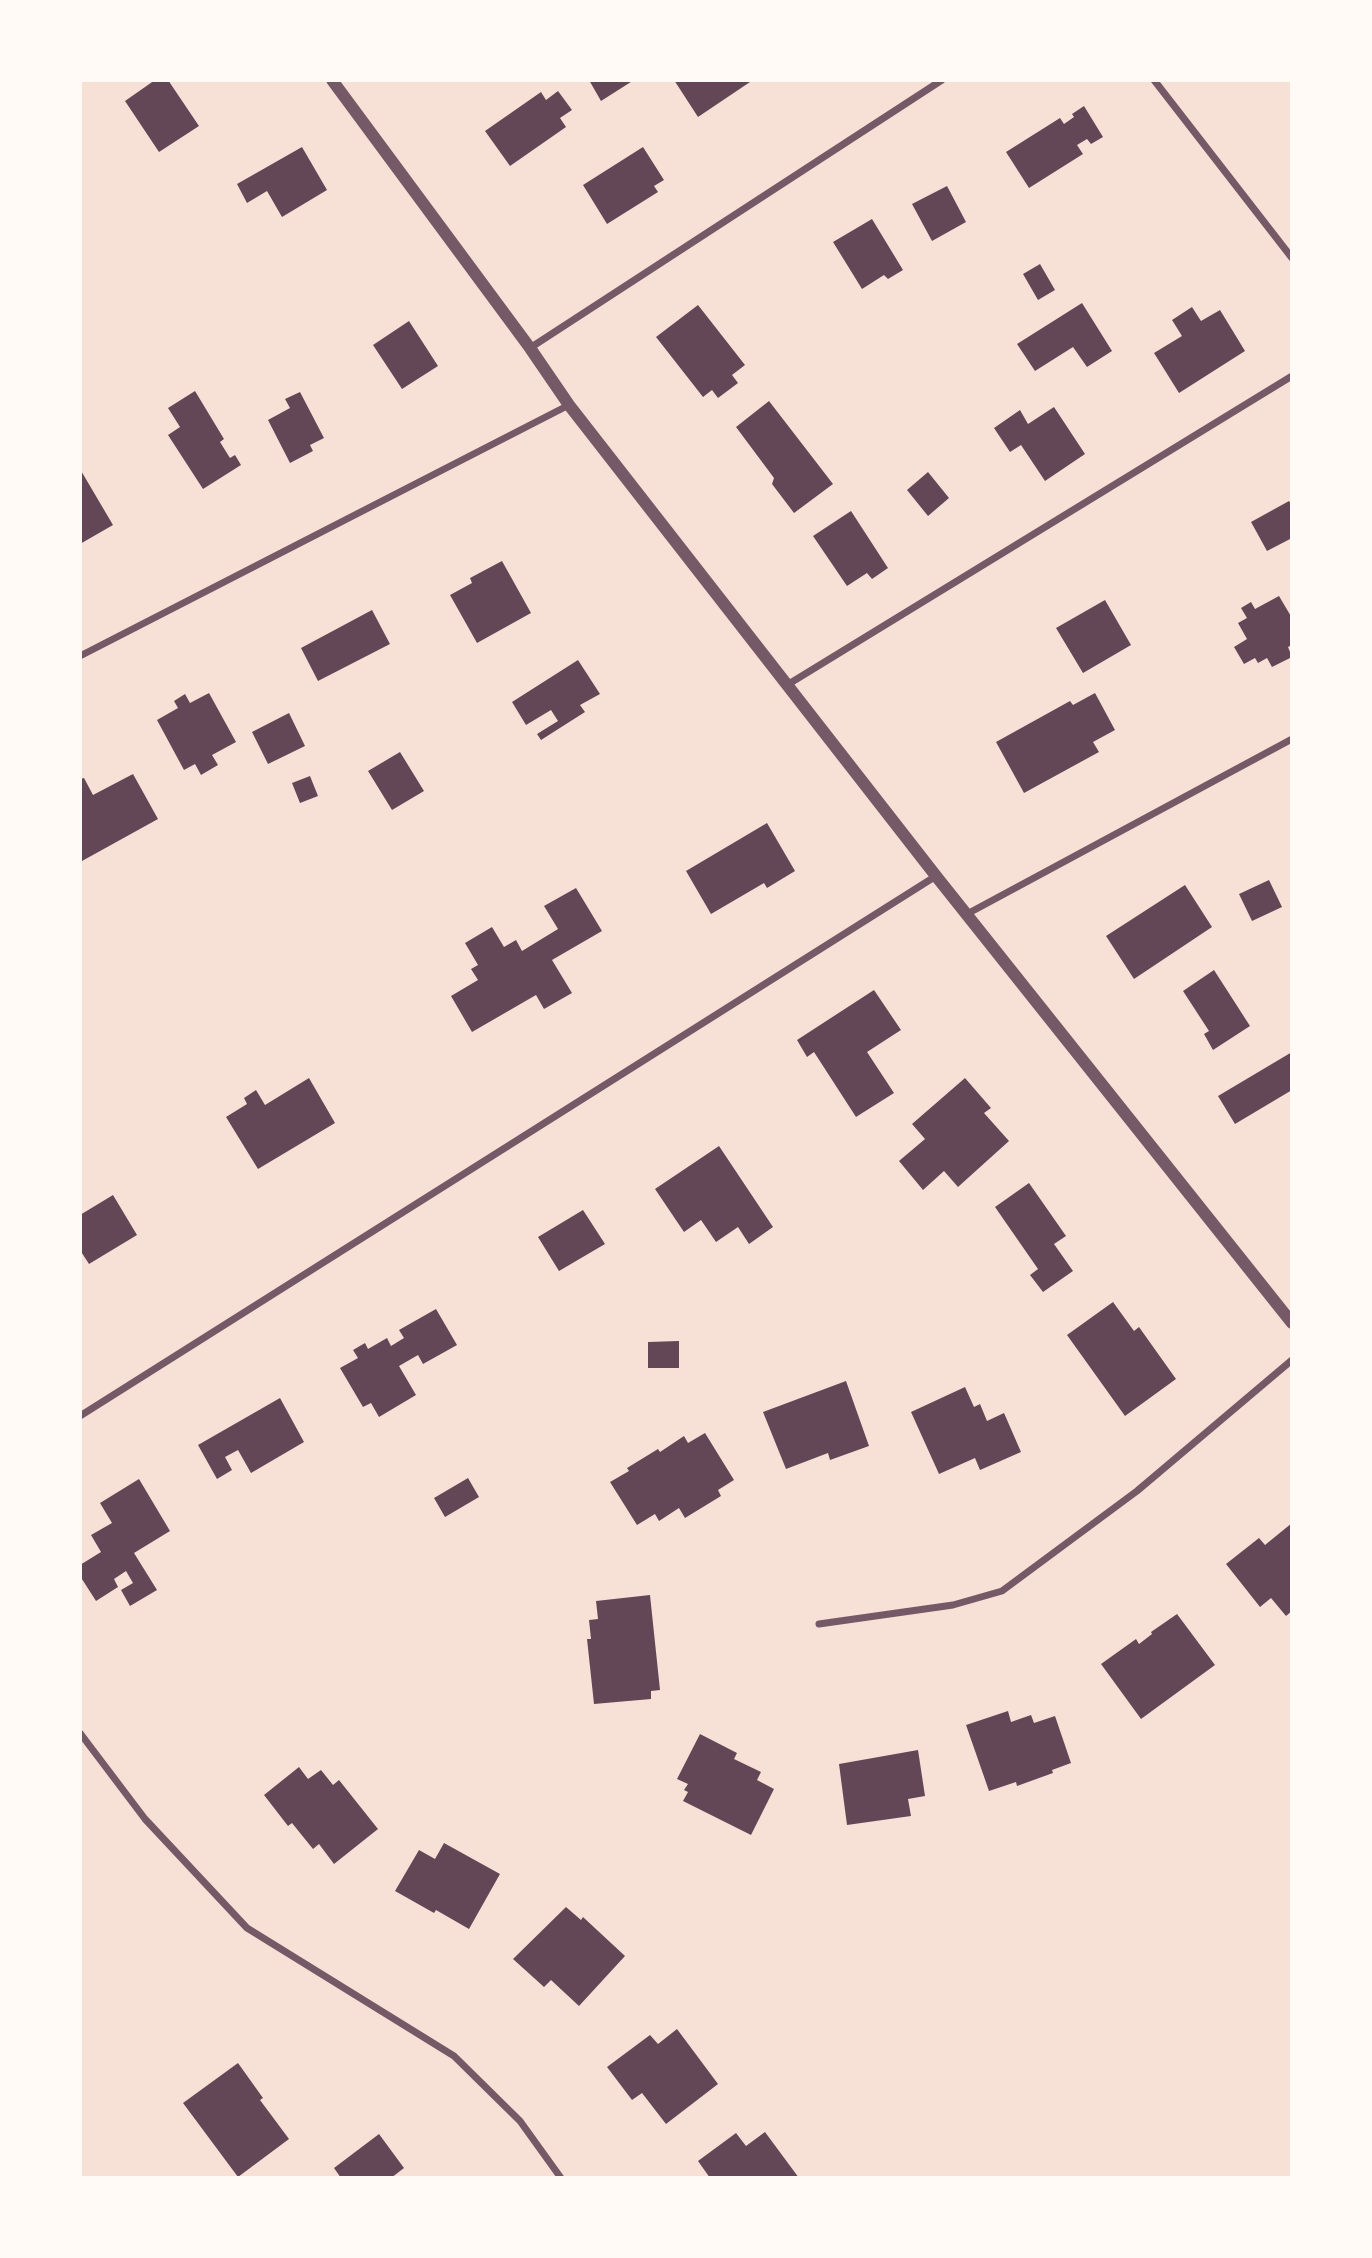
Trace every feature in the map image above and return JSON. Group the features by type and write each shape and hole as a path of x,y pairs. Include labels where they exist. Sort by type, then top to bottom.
{"street":[{"path":"332,80 569,405 936,876 1291,1322"},
{"path":"530,348 942,80"},
{"path":"1154,80 1292,258"},
{"path":"787,685 1292,376"},
{"path":"80,656 569,405"},
{"path":"967,914 1292,739"},
{"path":"80,1416 936,876"},
{"path":"819,1624 953,1605 1002,1591 1137,1491 1292,1360"},
{"path":"80,1733 145,1819 247,1928 454,2056 520,2121 561,2178"}],"building":[{"path":"155,80 168,80 199,126 159,152 125,101"},
{"path":"589,80 634,80 601,101"},
{"path":"674,80 753,80 698,117"},
{"path":"558,91 572,110 560,118 566,127 510,166 485,131 541,92 546,100"},
{"path":"1084,106 1103,137 1091,144 1087,139 1077,145 1083,154 1029,188 1006,152 1060,118 1064,124"},
{"path":"302,147 327,190 282,217 267,191 247,203 237,184"},
{"path":"643,147 664,180 654,186 658,192 607,224 583,185"},
{"path":"947,186 966,222 932,241 912,204"},
{"path":"872,219 903,270 888,279 884,275 862,289 833,242"},
{"path":"1040,264 1055,290 1038,300 1023,274"},
{"path":"1082,303 1112,351 1087,367 1073,347 1035,371 1017,344"},
{"path":"698,305 745,365 732,375 738,383 718,398 712,390 703,397 656,337"},
{"path":"1192,307 1201,321 1220,310 1245,351 1179,393 1154,353 1182,336 1172,320"},
{"path":"409,321 438,366 402,389 373,345"},
{"path":"195,391 224,439 220,442 230,458 235,455 241,465 203,489 168,435 180,427 168,408"},
{"path":"300,392 324,438 310,445 313,451 290,463 268,420 290,408 285,399"},
{"path":"769,401 833,484 794,513 772,484 774,478 736,427"},
{"path":"1054,407 1085,454 1045,481 1021,445 1010,452 994,428 1020,410 1028,424"},
{"path":"80,469 113,525 80,544"},
{"path":"928,472 949,498 928,516 907,490"},
{"path":"1289,501 1292,505 1292,538 1267,551 1251,522"},
{"path":"851,511 888,568 872,579 867,573 847,586 813,536"},
{"path":"502,561 531,613 477,643 450,595 472,583 470,578"},
{"path":"1279,596 1292,618 1292,645 1288,647 1292,657 1272,667 1267,658 1258,663 1255,658 1244,664 1234,647 1247,639 1238,623 1247,618 1241,608 1251,602 1255,609"},
{"path":"1105,600 1131,645 1083,673 1056,628"},
{"path":"372,610 390,644 318,681 301,648"},
{"path":"578,660 600,694 580,705 585,712 541,740 537,734 558,721 551,710 526,725 512,702"},
{"path":"209,693 236,742 212,755 218,765 201,775 195,764 184,770 157,720 178,708 174,701 185,694 190,703"},
{"path":"1095,693 1115,730 1093,742 1099,752 1024,793 996,742 1070,701 1073,705"},
{"path":"289,713 305,746 268,764 252,732"},
{"path":"400,752 424,791 392,810 368,771"},
{"path":"133,774 158,819 82,861 80,779 84,778 93,795"},
{"path":"310,776 318,796 300,803 292,783"},
{"path":"767,823 795,871 767,888 764,883 711,914 686,871"},
{"path":"1269,880 1282,907 1252,921 1239,894"},
{"path":"1185,885 1212,927 1134,979 1106,936"},
{"path":"576,888 602,931 552,960 572,993 544,1009 536,995 472,1032 451,996 478,980 471,969 478,965 465,943 492,927 504,947 516,940 522,951 558,929 544,906"},
{"path":"1214,970 1250,1026 1213,1050 1204,1034 1209,1031 1183,991"},
{"path":"874,990 901,1030 867,1052 894,1093 856,1117 814,1052 807,1057 797,1040"},
{"path":"1292,1052 1292,1090 1235,1124 1218,1096"},
{"path":"309,1078 335,1123 258,1169 226,1117 247,1104 244,1098 256,1090 265,1105"},
{"path":"965,1078 991,1108 984,1113 1009,1141 958,1187 944,1171 923,1190 899,1161 925,1139 912,1124"},
{"path":"719,1146 773,1227 749,1244 738,1227 716,1242 701,1220 684,1232 655,1189"},
{"path":"1029,1183 1066,1236 1054,1244 1073,1271 1043,1292 1030,1275 1038,1269 995,1207"},
{"path":"113,1195 137,1235 89,1264 80,1250 80,1215"},
{"path":"583,1210 605,1244 559,1271 538,1237"},
{"path":"1113,1302 1134,1331 1139,1327 1176,1379 1125,1416 1067,1335"},
{"path":"436,1309 457,1345 423,1364 418,1355 399,1366 416,1395 379,1417 371,1403 363,1407 340,1368 358,1358 353,1350 365,1343 368,1349 387,1338 391,1346 404,1338 399,1330"},
{"path":"679,1341 679,1368 648,1368 648,1342"},
{"path":"846,1381 869,1446 830,1460 828,1453 786,1469 763,1412"},
{"path":"965,1387 974,1407 980,1404 987,1421 1004,1413 1021,1452 980,1470 975,1458 939,1474 911,1412"},
{"path":"280,1398 304,1442 251,1473 238,1450 225,1457 232,1470 217,1479 198,1445"},
{"path":"705,1433 734,1480 718,1490 721,1496 685,1518 679,1508 659,1521 655,1514 637,1525 610,1482 658,1449 660,1452 684,1436 688,1443"},
{"path":"468,1478 479,1497 445,1517 434,1498"},
{"path":"139,1479 170,1531 134,1553 157,1590 130,1606 121,1590 133,1583 126,1571 114,1579 118,1587 96,1601 80,1576 80,1565 101,1552 91,1535 112,1523 100,1503"},
{"path":"1292,1523 1292,1611 1286,1616 1271,1598 1260,1607 1226,1564 1259,1538 1265,1545"},
{"path":"650,1595 660,1690 651,1691 651,1699 594,1704 587,1639 591,1639 589,1620 598,1619 596,1601"},
{"path":"1177,1614 1215,1665 1141,1719 1101,1664 1136,1639 1139,1644"},
{"path":"1008,1711 1011,1722 1031,1715 1034,1723 1055,1716 1071,1763 1052,1770 1053,1773 1017,1786 1016,1782 989,1791 966,1725"},
{"path":"700,1734 737,1753 734,1759 761,1772 757,1780 774,1789 751,1835 683,1801 688,1792 684,1790 688,1784 677,1779"},
{"path":"918,1750 925,1796 908,1799 911,1816 847,1825 839,1764"},
{"path":"299,1767 308,1779 321,1770 333,1785 339,1780 378,1829 334,1864 319,1844 313,1849 292,1823 288,1826 264,1795"},
{"path":"444,1843 500,1874 469,1929 395,1891 419,1850 435,1859"},
{"path":"566,1907 581,1920 583,1917 625,1956 579,2006 551,1980 544,1987 513,1959"},
{"path":"677,2029 718,2084 666,2124 642,2093 632,2100 607,2067 650,2035 658,2044"},
{"path":"238,2063 263,2098 260,2100 289,2139 238,2177 183,2103"},
{"path":"765,2132 799,2178 710,2178 698,2161 736,2133 746,2146"},
{"path":"379,2134 404,2168 391,2178 341,2178 334,2168"}]}
